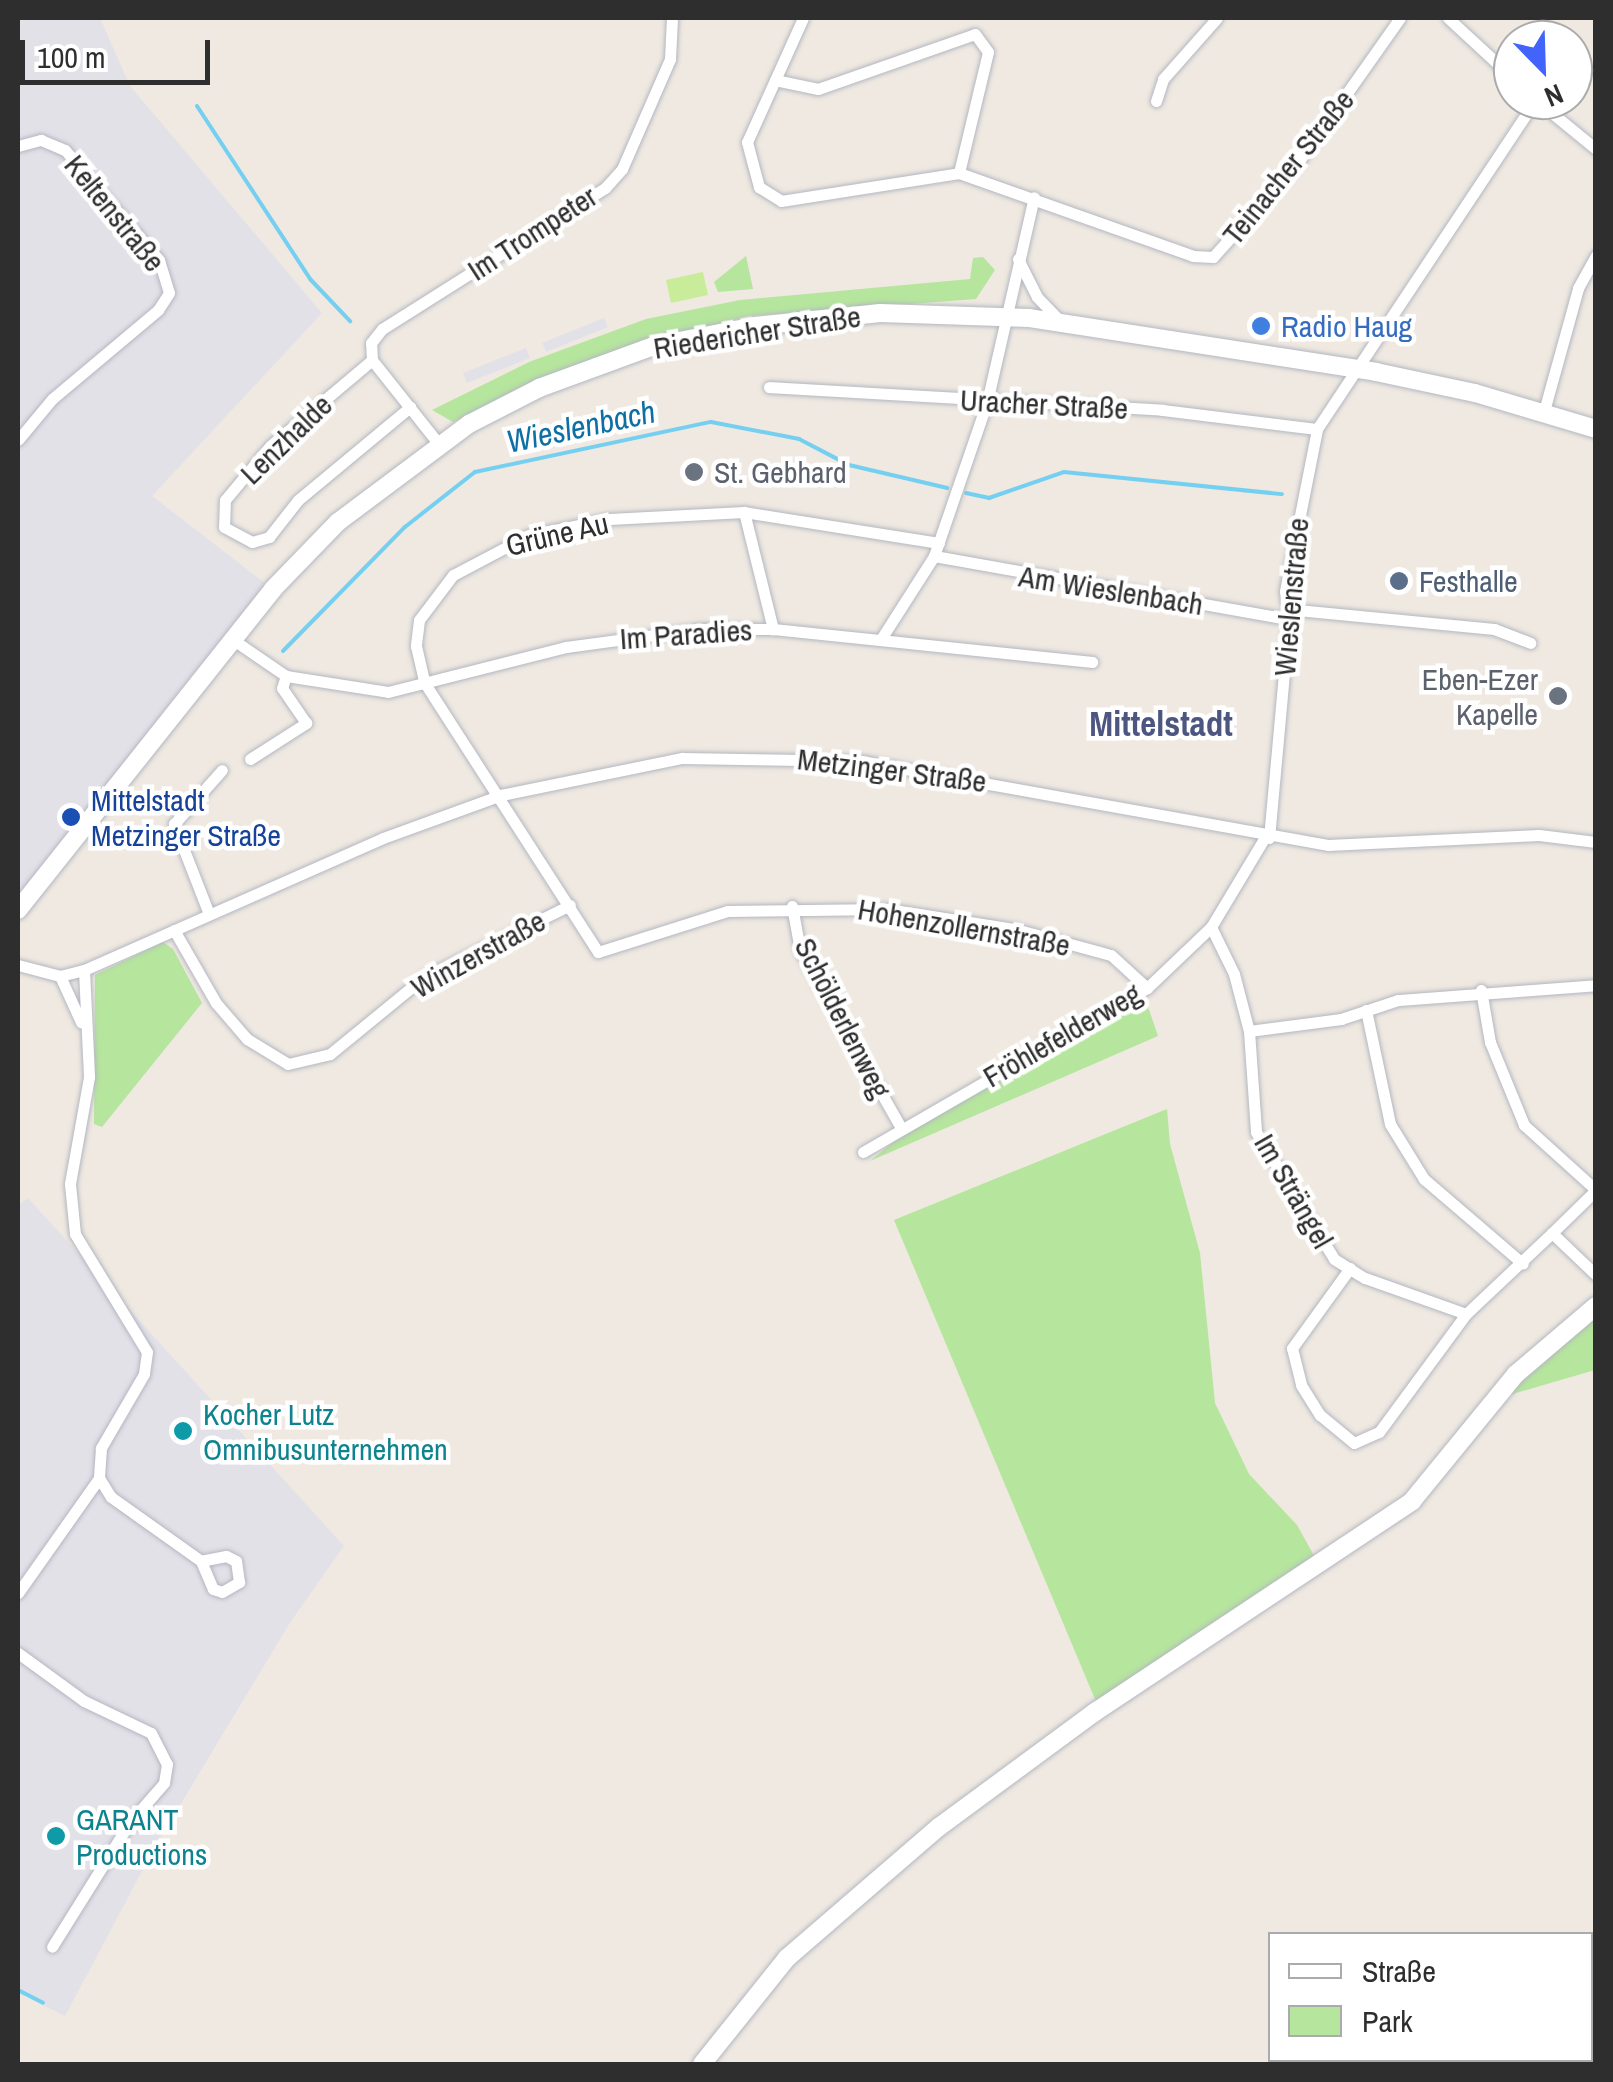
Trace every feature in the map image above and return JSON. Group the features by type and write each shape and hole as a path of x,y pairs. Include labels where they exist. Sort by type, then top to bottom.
{"main road":[{"name":"Riedericher Straße","path":"18,910 232,640 338,522 438,443 540,388 654,346 755,326 880,313 1061,321 1356,369 1544,411 1596,430"},
{"path":"702,2064 787,1958 939,1827 1095,1712 1412,1501 1516,1374 1596,1306"}],"street":[{"name":"Im Trompeter","path":"372,360 371,343 382,329 604,188 622,169 670,59 672,18"},
{"path":"803,18 747,142 759,188 781,201 959,173 1034,197 986,402 939,543 881,639"},
{"path":"1156,100 1163,79 1217,18"},
{"name":"Teinacher Straße","path":"1034,197 1193,256 1213,257 1300,161 1400,18"},
{"path":"1448,18 1493,60"},
{"path":"775,80 818,89 975,34 988,52 959,173"},
{"name":"Wieslenstraße","path":"1267,838 1297,516 1318,428 1523,120"},
{"path":"1560,120 1596,150"},
{"name":"Keltenstraße","path":"18,146 41,140 65,150 159,260 169,293 158,310 52,399 18,440"},
{"path":"1544,411 1578,288 1596,256"},
{"path":"1018,259 1037,297 1061,321"},
{"path":"372,360 438,443"},
{"name":"Lenzhalde","path":"372,360 270,446 226,500 224,527 234,538 269,538 298,500 410,407"},
{"name":"Uracher Straße","path":"769,387 1162,410 1318,428"},
{"path":"744,512 773,629"},
{"name":"Grüne Au","path":"501,795 424,682 416,646 419,620 452,575 493,548 608,519 744,512 939,543"},
{"name":"Am Wieslenbach","path":"934,556 1288,614 1494,629 1530,643"},
{"name":"Im Paradies","path":"232,640 286,676 348,690 388,692 634,635 773,629 1092,662"},
{"path":"250,758 306,723 282,688 286,676"},
{"name":"Metzinger Straße","path":"18,966 60,976 84,970 209,914 501,795 682,758 805,756 1095,799 1267,838 1328,845 1539,835 1596,842"},
{"path":"209,914 174,824 222,770"},
{"name":"Hohenzollernstraße","path":"501,795 598,952 727,911 792,906 887,909 1015,930 1111,955 1147,988"},
{"name":"Fröhlefelderweg","path":"863,1152 1147,988 1211,927 1267,838"},
{"name":"Winzerstraße","path":"174,930 216,1003 247,1040 288,1064 330,1054 423,978 570,905"},
{"name":"Schölderlenweg","path":"792,906 800,950 901,1128"},
{"name":"Im Strängel","path":"1211,927 1234,974 1249,1031 1256,1132 1324,1249 1350,1268 1466,1314"},
{"path":"18,1593 99,1478 101,1448 144,1374 147,1352 142,1336 96,1277 75,1234 70,1184 89,1078 84,970"},
{"path":"60,976 84,1028"},
{"path":"1249,1031 1366,1010 1398,1000 1481,990 1596,984"},
{"path":"1350,1268 1292,1348 1301,1384 1320,1415 1354,1443 1379,1432 1466,1314 1523,1264 1596,1190 1524,1125 1490,1042 1481,990"},
{"path":"1366,1010 1390,1124 1424,1179 1523,1264"},
{"path":"1552,1233 1596,1274"},
{"path":"99,1478 110,1496 201,1562"},
{"path":"18,1653 84,1701 151,1733 168,1764 164,1783 130,1822 52,1947"}],"shaded area":[{"path":"18,18 100,18 130,86 322,313 152,496 266,584 208,670 18,911"},
{"path":"604,318 608,327 546,352 542,343"},
{"path":"526,348 530,358 467,383 463,373"},
{"path":"28,1198 344,1546 291,1621 156,1845 65,2016 18,1993 18,1205"}],"green space":[{"path":"746,256 753,289 718,292 714,282"},
{"path":"983,257 995,270 976,299 748,316 594,358 453,422 432,410 529,362 646,319 740,300 970,279 973,258"},
{"path":"703,272 708,295 671,303 666,280"},
{"path":"163,942 173,949 202,1003 102,1127 94,1124 95,975"},
{"path":"1144,995 1158,1036 870,1161 917,1123"},
{"path":"1167,1109 1170,1144 1200,1253 1215,1403 1249,1474 1297,1525 1317,1561 1097,1704 894,1220"},
{"path":"1595,1313 1595,1370 1509,1395 1528,1371"}],"waterway":[{"path":"197,106 311,280 350,321"},
{"name":"Wieslenbach","path":"283,651 405,527 475,472 711,422 799,439 849,465 947,488"},
{"name":"Wieslenbach","path":"966,493 989,498 1064,472 1282,494"},
{"path":"18,1990 43,2003"}],"place":[{"name":"Radio Haug","path":"1261,326"},
{"name":"St. Gebhard","path":"694,472"},
{"name":"Festhalle","path":"1399,581"},
{"name":"Eben-Ezer Kapelle","path":"1558,696"},
{"name":"Mittelstadt Metzinger Straße","path":"71,817"},
{"name":"Kocher Lutz Omnibusunternehmen","path":"183,1431"},
{"name":"GARANT Productions","path":"56,1836"}],"district":[{"name":"Mittelstadt","path":"1161,724"}]}
